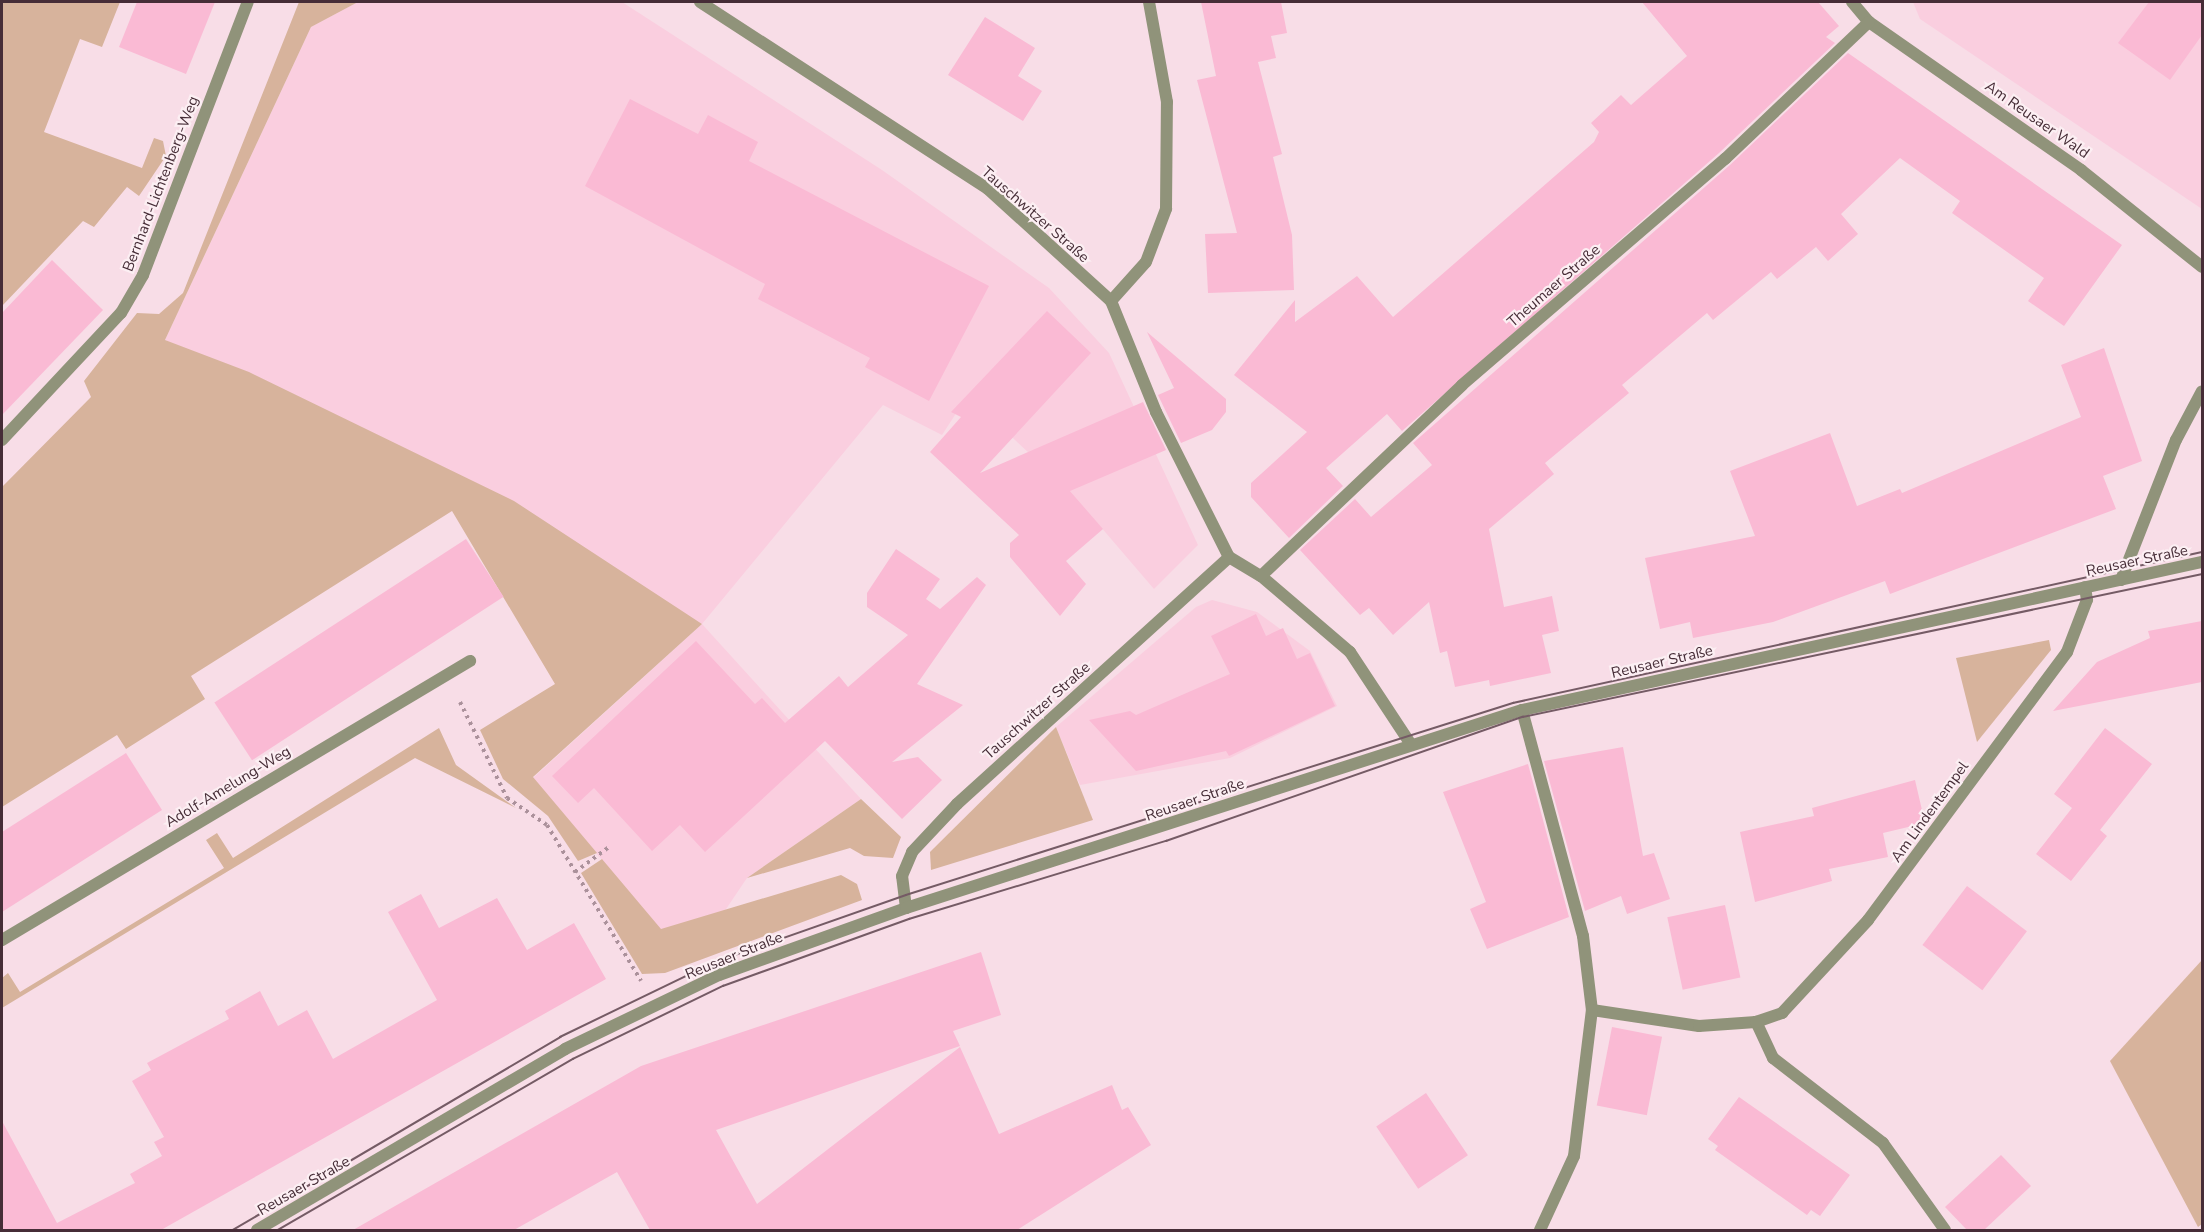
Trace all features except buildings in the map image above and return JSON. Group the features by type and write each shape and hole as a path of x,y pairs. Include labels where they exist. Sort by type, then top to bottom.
{"street":[{"name":"Bernhard-Lichtenberg-Weg","path":"2,440 121,313 143,275 248,2"},
{"name":"Tauschwitzer Straße","path":"700,2 987,189 1110,301 1156,412 1229,557 957,804 912,852 903,876 906,908"},
{"path":"1110,301 1146,262 1166,209 1167,102 1149,2"},
{"name":"Am Reusaer Wald","path":"1852,2 1869,22 2081,170 2202,267"},
{"name":"Theumaer Straße","path":"1261,576 1462,385 1725,159 1869,22"},
{"path":"2121,580 2176,440 2202,391"},
{"path":"1229,557 1261,576 1350,652 1410,742"},
{"name":"Reusaer Straße","path":"257,1230 565,1049 719,975 906,908 1410,742 1522,710 2202,562"},
{"name":"Am Lindentempel","path":"1592,1010 1699,1026 1756,1022 1782,1013 1804,993 1869,920 2067,652 2087,600 2085,587"},
{"name":"Adolf-Amelung-Weg","path":"2,940 470,661"},
{"path":"1522,710 1583,936 1592,1010 1574,1156 1540,1230"},
{"path":"1756,1022 1773,1058 1883,1143 1945,1230"}],"path":[{"path":"446,674 507,798 547,825 656,1006"},
{"path":"575,872 609,847"}],"shaded area":[{"path":"2,2 120,2 102,47 80,39 44,132 142,168 154,138 163,141 166,156 139,196 127,187 94,227 83,221 2,306"},
{"path":"299,2 358,2 311,27 165,340 249,372 514,501 702,624 533,777 597,853 578,861 548,816 503,779 480,730 555,684 452,511 191,676 205,699 126,749 117,735 2,807 2,487 91,397 84,381 137,313 159,314 183,293"},
{"path":"358,2 622,2 882,170 1049,288 1109,353 1198,545 1154,589 1070,491 975,403 966,398 942,435 883,405 702,624 165,340 311,27"},
{"path":"1913,2 2202,2 2202,209 1920,19"},
{"path":"1212,600 1257,612 1310,651 1337,706 1230,758 1080,785 1056,727 1196,607"},
{"path":"702,624 861,799 747,878 722,915 661,930 533,778"},
{"path":"2049,640 2051,650 1977,742 1956,658"},
{"path":"1056,727 1093,820 931,870 930,852"},
{"path":"439,728 456,765 516,808 415,758 2,1008 2,978 8,973 20,992 224,868 206,840 217,833 233,858"},
{"path":"861,799 901,837 893,858 864,856 850,848 747,878"},
{"path":"602,859 661,929 841,875 857,884 862,900 665,973 642,974 581,873"},
{"path":"2202,960 2202,1224 2198,1227 2110,1061"}],"tram line":[{"path":"233,1230 560,1037 715,962 906,895 1513,703 2202,552"},
{"path":"278,1230 573,1059 723,986 909,919 1166,841 1523,717 2202,574"}]}
